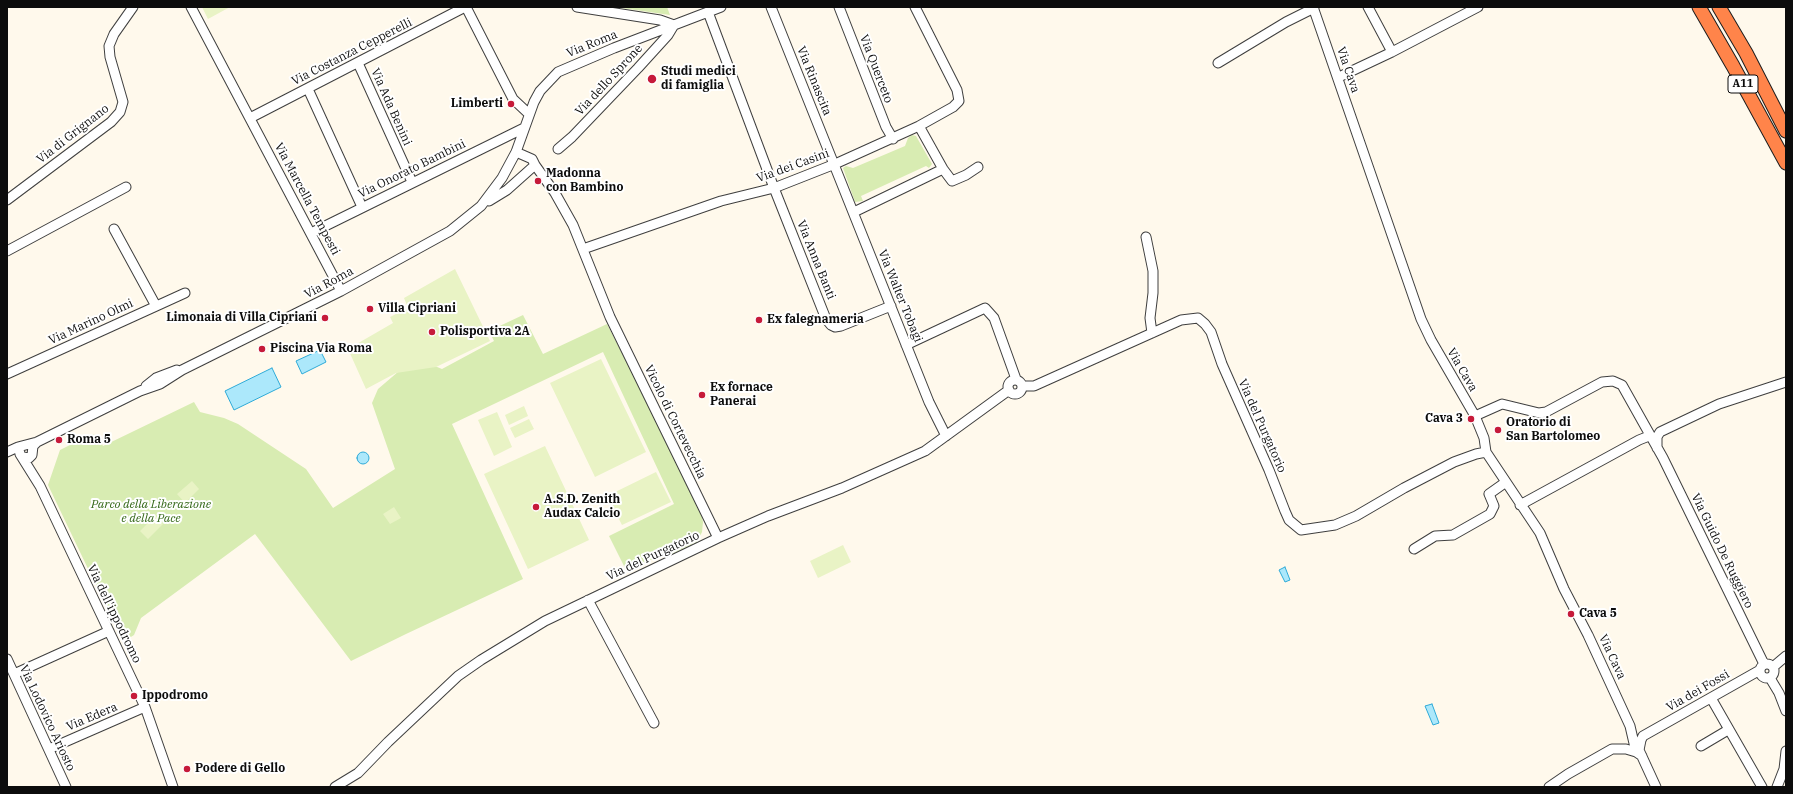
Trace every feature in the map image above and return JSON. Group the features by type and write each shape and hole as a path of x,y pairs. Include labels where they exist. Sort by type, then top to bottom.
{"highway":[{"name":"A11","path":"1698,7 1733,66 1786,163"},
{"name":"A11","path":"1719,7 1746,53 1786,131"}],"street":[{"name":"Via di Grignano","path":"7,200 111,122 120,112 123,102 110,56 110,46 114,34 133,7"},
{"name":"Via Marcella Tempesti","path":"191,7 341,291"},
{"name":"Via Costanza Cepperelli","path":"250,118 466,7"},
{"path":"466,7 513,99 529,114"},
{"path":"577,7 660,20 674,25"},
{"name":"Via Roma","path":"481,206 502,178 516,152 529,114 540,91 558,72 614,48 721,7"},
{"name":"Via Rinascita","path":"770,7 835,164"},
{"name":"Via Querceto","path":"839,7 886,127 893,139"},
{"name":"Via dei Casini","path":"583,249 721,201 774,188 893,139 953,107 959,101 957,90 915,7"},
{"path":"1218,63 1313,7"},
{"name":"Via Cava","path":"1313,7 1339,77 1421,319 1431,340 1475,416 1484,438 1486,452 1540,533 1564,589 1588,635 1630,726 1630,731 1639,754"},
{"path":"1368,7 1392,52"},
{"path":"1339,77 1392,52 1478,7"},
{"path":"708,12 774,188"},
{"name":"Via dello Sprone","path":"558,148 572,137 638,68 668,35 674,25"},
{"name":"Via Ada Benini","path":"358,63 412,182"},
{"path":"308,89 362,207"},
{"path":"919,126 943,169 952,181 966,175 978,167"},
{"name":"Via Onorato Bambini","path":"311,233 524,128"},
{"path":"516,152 532,159 534,165 555,193 573,225 583,249"},
{"name":"Via Walter Tobagi","path":"835,164 929,402 946,436"},
{"name":"Via Roma","path":"7,452 25,448 140,391 164,374 174,370 182,370 341,291 450,231 481,206 507,190 534,165"},
{"path":"854,212 943,169"},
{"path":"7,251 126,187"},
{"name":"Via Anna Banti","path":"774,188 826,319 830,325 835,327 841,326 891,306"},
{"path":"114,229 156,306"},
{"path":"1146,237 1153,271 1153,293 1150,318 1152,333"},
{"name":"Vicolo di Cortevecchia","path":"583,249 594,281 610,317 718,538"},
{"name":"Via Marino Olmi","path":"7,374 185,293"},
{"path":"906,345 985,308 994,318 1016,379 1021,382 1023,386 1022,390 1016,394 1009,390 1009,382 1016,379"},
{"name":"Via del Purgatorio","path":"1023,386 1034,386 1152,333 1189,318 1198,318 1211,332 1222,364 1269,470 1285,511 1290,520 1300,530 1335,524 1356,516 1404,488 1454,462 1486,452"},
{"name":"Via Guido De Ruggiero","path":"1475,416 1502,404 1539,413 1546,412 1602,382 1613,381 1622,385 1649,436 1658,449 1766,667"},
{"path":"1658,449 1657,437 1660,432 1719,404 1786,382"},
{"name":"Via del Purgatorio","path":"335,787 358,773 388,742 458,676 480,660 545,621 718,538 768,516 870,476 925,451 1009,390"},
{"path":"1520,505 1649,436"},
{"name":"Via dell'ippodromo","path":"25,448 40,486 145,707 173,787"},
{"path":"1414,549 1435,536 1453,535 1490,514 1494,506 1489,494 1506,482"},
{"path":"588,600 654,723"},
{"path":"14,674 109,631"},
{"name":"Via dei Fossi","path":"1639,754 1641,740 1648,732 1786,656"},
{"name":"Via Lodovico Ariosto","path":"7,659 66,787"},
{"path":"1766,667 1774,674 1770,678 1779,693 1786,711"},
{"path":"1711,698 1762,787"},
{"name":"Via Edera","path":"49,749 145,707"},
{"path":"1701,746 1728,730"},
{"path":"1549,787 1568,774 1612,749 1626,749 1639,754 1656,787"},
{"path":"1777,786 1784,769 1786,751"},
{"path":"167,787 169,775"},
{"path":"1777,786 1786,781"}],"green space":[{"path":"202,7 230,7 208,19"},
{"path":"615,7 667,7 670,15"},
{"path":"912,135 916,136 932,164 929,168 926,166 861,196 863,201 855,202 843,168 846,166 853,168 905,146 908,138"},
{"name":"Polisportiva 2A","path":"455,269 490,341 436,367 396,373 366,389 348,349 393,323 390,317 408,308 404,298"},
{"name":"Parco della Liberazione e della Pace","path":"523,315 543,354 607,324 693,492 701,512 703,522 702,532 697,542 668,556 667,553 663,554 627,572 609,536 674,504 603,352 452,424 523,579 351,661 255,534 141,618 134,635 123,642 48,485 60,450 92,434 98,436 103,446 194,402 200,412 224,418 238,424 306,469 333,508 395,469 372,403 378,389 399,371 430,364 442,369 494,341 489,331"},
{"path":"601,359 646,452 595,477 550,383"},
{"path":"524,406 528,416 509,425 505,415"},
{"path":"497,412 512,447 494,456 478,420"},
{"path":"529,419 534,429 515,438 510,428"},
{"name":"A.S.D. Zenith Audax Calcio","path":"545,446 589,540 528,569 484,474"},
{"path":"656,472 671,502 622,525 607,496"},
{"path":"192,481 199,489 185,503 177,494"},
{"path":"394,507 401,518 390,524 383,514"},
{"path":"155,516 163,524 148,539 140,531"},
{"path":"843,545 851,562 818,578 810,561"}],"water":[{"path":"320,350 326,362 302,374 296,361"},
{"path":"272,368 281,387 234,410 225,391"},
{"path":"361,452 365,452 369,458 365,464 361,464 357,460 357,456"},
{"path":"1285,567 1290,580 1285,582 1279,570"},
{"path":"1432,704 1439,723 1433,725 1425,706"}],"place":[{"name":"Studi medici di famiglia","path":"652,79"},
{"name":"Limberti","path":"511,104"},
{"name":"Madonna con Bambino","path":"538,181"},
{"name":"Villa Cipriani","path":"370,309"},
{"name":"Limonaia di Villa Cipriani","path":"325,318"},
{"name":"Ex falegnameria","path":"759,320"},
{"name":"Polisportiva 2A","path":"432,332"},
{"name":"Piscina Via Roma","path":"262,349"},
{"name":"Ex fornace Panerai","path":"702,395"},
{"name":"Cava 3","path":"1471,419"},
{"name":"Oratorio di San Bartolomeo","path":"1498,430"},
{"name":"Roma 5","path":"59,440"},
{"name":"A.S.D. Zenith Audax Calcio","path":"536,507"},
{"name":"Cava 5","path":"1571,614"},
{"name":"Ippodromo","path":"134,696"},
{"name":"Podere di Gello","path":"187,769"}]}
